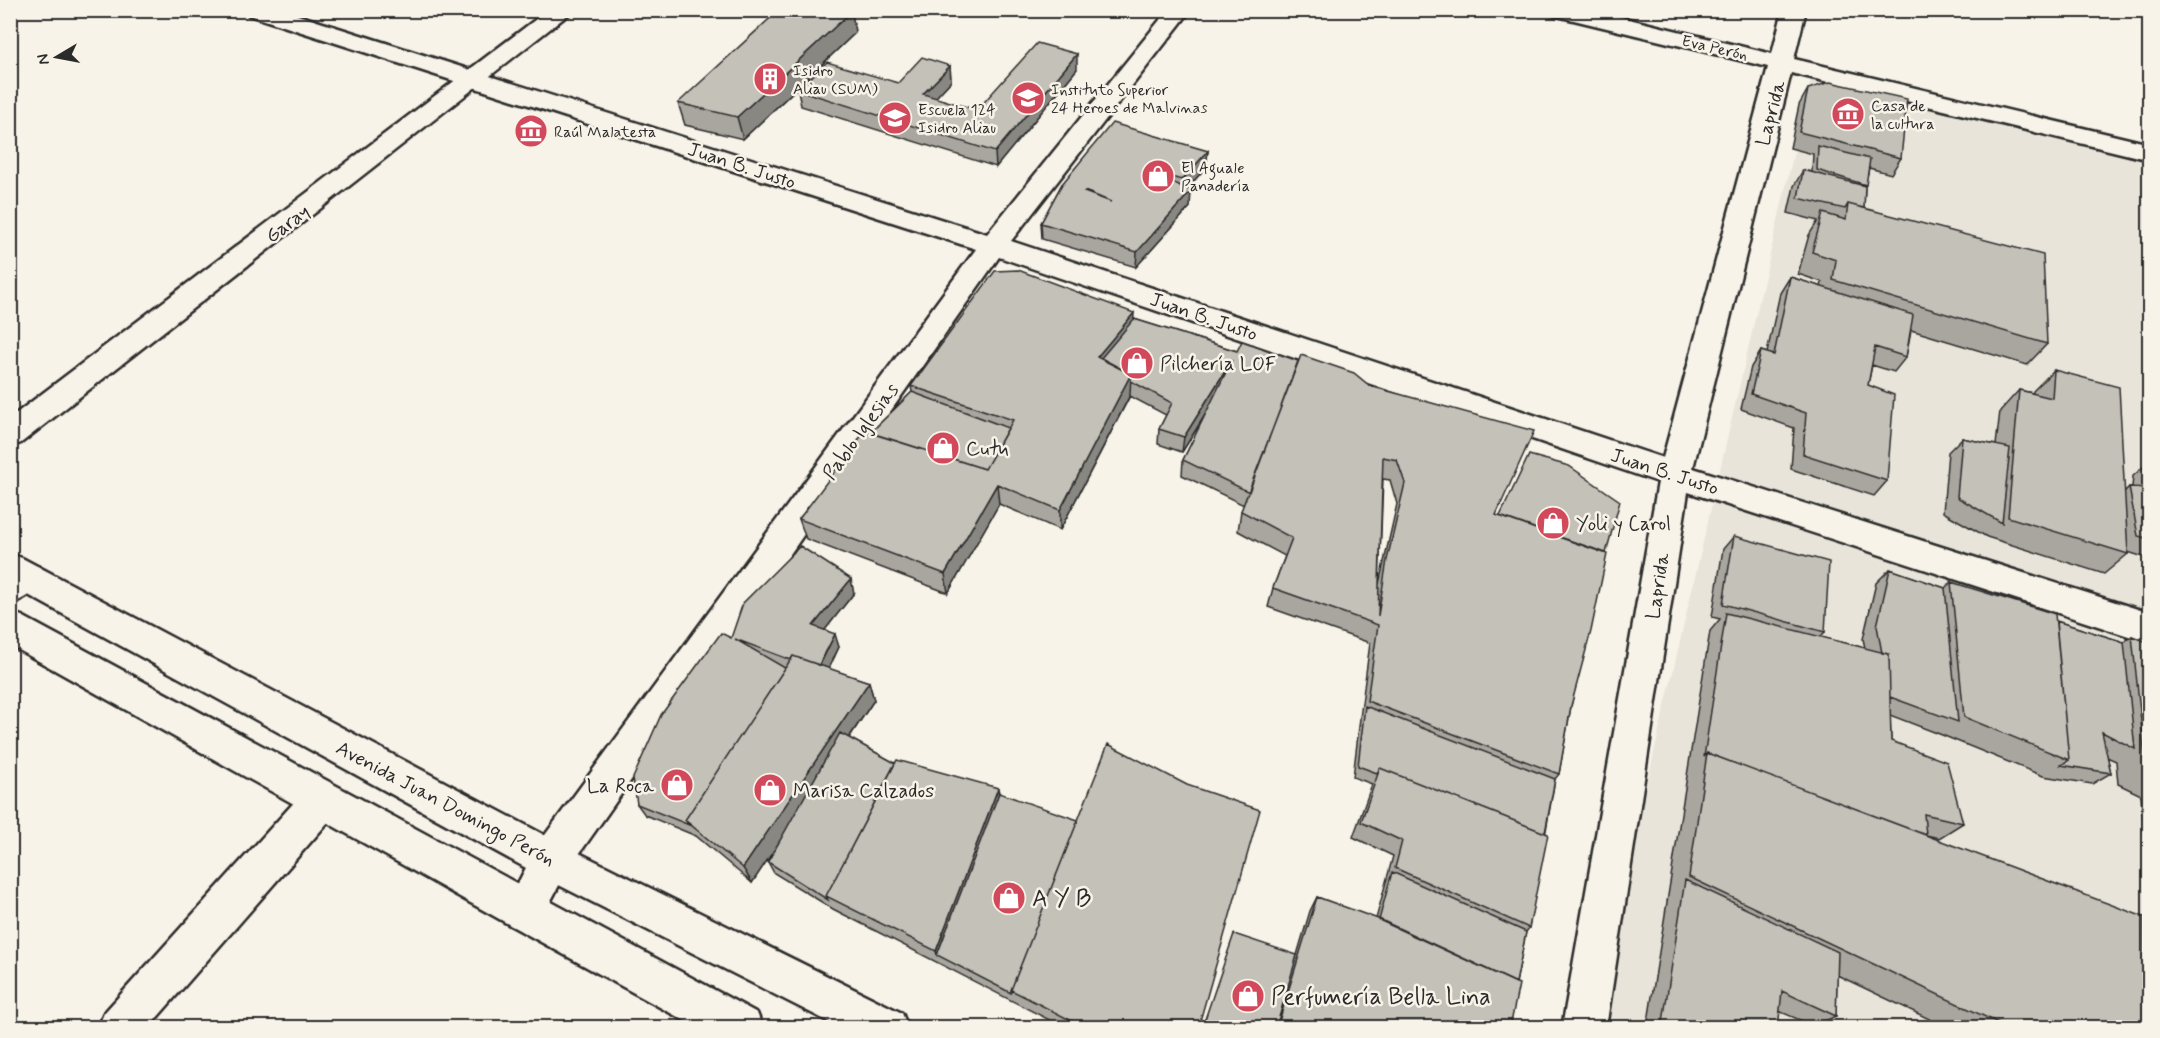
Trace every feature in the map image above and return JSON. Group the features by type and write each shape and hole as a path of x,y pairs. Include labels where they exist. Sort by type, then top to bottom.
{"street":[{"name":"Juan B. Justo","path":"257,10 993,245 1675,475 2150,628"},
{"name":"Garay","path":"10,435 474,81 563,10"},
{"name":"Pablo Iglesias","path":"524,911 551,860 993,245 1180,10"},
{"name":"Eva Perón","path":"1561,10 2150,152"},
{"name":"Laprida","path":"1584,1028 1675,475 1795,10"},
{"name":"Avenida Juan Domingo Perón","path":"16,578 551,860 887,1028"},
{"path":"10,627 524,911 742,1028"},
{"path":"119,1028 322,800"}],"shaded area":[{"path":"1813,70 2149,159 2149,1027 1590,1028"}],"building":[{"path":"779,10 852,11 737,117 678,103"},
{"path":"1037,43 1077,54 995,152 798,90 827,62 898,83 922,57 950,66 923,94 977,110"},
{"path":"1830,82 1907,99 1901,158 1799,132 1808,89"},
{"path":"1112,123 1208,151 1182,180 1149,171 1191,191 1137,252 1041,223 1062,184"},
{"path":"1818,146 1870,159 1866,185 1817,170"},
{"path":"1803,170 1865,186 1864,208 1848,204 1845,209 1798,198"},
{"path":"1848,204 2043,255 2047,344 1833,280 1836,260 1812,252 1823,213 1846,220"},
{"path":"1018,270 1134,313 1097,357 1131,374 1060,510 997,484 945,574 799,519 865,431 985,469 1013,420 911,386 995,271"},
{"path":"1790,277 1913,315 1906,357 1875,347 1868,385 1894,395 1887,481 1803,454 1806,413 1751,394 1761,351 1774,355"},
{"path":"1134,319 1237,351 1242,341 1298,361 1249,492 1183,460 1232,360 1184,437 1159,429 1172,403 1131,381 1131,374 1101,358"},
{"path":"1301,355 1354,373 1370,386 1534,431 1496,515 1607,554 1591,631 1571,706 1559,774 1367,701 1378,625 1273,588 1292,538 1241,511","holes":["1383,457 1397,460 1405,483 1387,560 1378,616"]},
{"path":"2054,370 2119,387 2128,554 2008,517 2019,390 2052,398"},
{"path":"912,392 1008,428 985,469 870,433"},
{"path":"1962,438 2010,448 2002,523 1957,497"},
{"name":"Yoli y Carol","path":"1529,455 1569,466 1620,501 1606,553 1500,516"},
{"path":"2150,464 2150,539 2138,536 2129,487 2149,488"},
{"path":"1734,536 1829,562 1825,632 1723,604"},
{"path":"800,546 851,579 813,626 835,634 819,665 793,656 791,660 735,639 785,668 685,820 689,825 637,804 633,778 661,715 721,633 731,638 743,603"},
{"path":"1890,569 1945,588 1958,722 1890,697 1889,654 1882,653 1877,626"},
{"path":"1951,582 2055,614 2069,760 1964,717"},
{"path":"1726,613 1889,654 1891,741 1947,762 1963,823 1924,814 1926,835 1707,753 1704,757"},
{"path":"2056,621 2124,642 2135,749 2102,732 2111,773 2061,765 2069,760"},
{"path":"2132,636 2150,643 2150,769 2146,768"},
{"name":"Marisa Calzados","path":"793,656 869,682 743,868 685,820"},
{"path":"1365,706 1555,779 1545,833 1380,768 1377,773 1358,766"},
{"path":"840,733 895,763 826,896 828,900 768,862"},
{"path":"1108,744 1187,785 1260,810 1198,1028 1086,1028 1011,990"},
{"path":"1707,753 2144,917 2145,1028 2009,1028 1689,877"},
{"path":"897,760 998,788 936,951 826,896"},
{"path":"1380,768 1548,834 1529,928 1395,868 1402,841 1361,822"},
{"name":"A Y B","path":"999,793 1078,820 1011,993 937,955"},
{"path":"1392,872 1526,932 1516,983 1379,920"},
{"path":"1685,880 1838,952 1836,1016 1782,991 1778,1028 1662,1028"},
{"path":"1317,897 1381,920 1519,984 1510,1028 1277,1028"},
{"name":"Perfumería Bella Lina","path":"1234,934 1297,955 1276,1028 1202,1028"},
{"path":"2144,993 2150,995 2150,1028 2145,1028"}],"place":[{"name":"Isidro Aliau (SUM)","path":"770,79"},
{"name":"Instituto Superior 24 Heroes de Malvinas","path":"1028,98"},
{"name":"Casa de la cultura","path":"1848,114"},
{"name":"Escuela 124 Isidro Aliau","path":"895,118"},
{"name":"Raúl Malatesta","path":"531,131"},
{"name":"El Aguale Panadería","path":"1158,176"},
{"name":"Pilchería LOF","path":"1137,363"},
{"name":"Cutu","path":"943,448"},
{"name":"Yoli y Carol","path":"1553,523"},
{"name":"La Roca","path":"677,785"},
{"name":"Marisa Calzados","path":"770,790"},
{"name":"A Y B","path":"1009,898"},
{"name":"Perfumería Bella Lina","path":"1248,996"}]}
